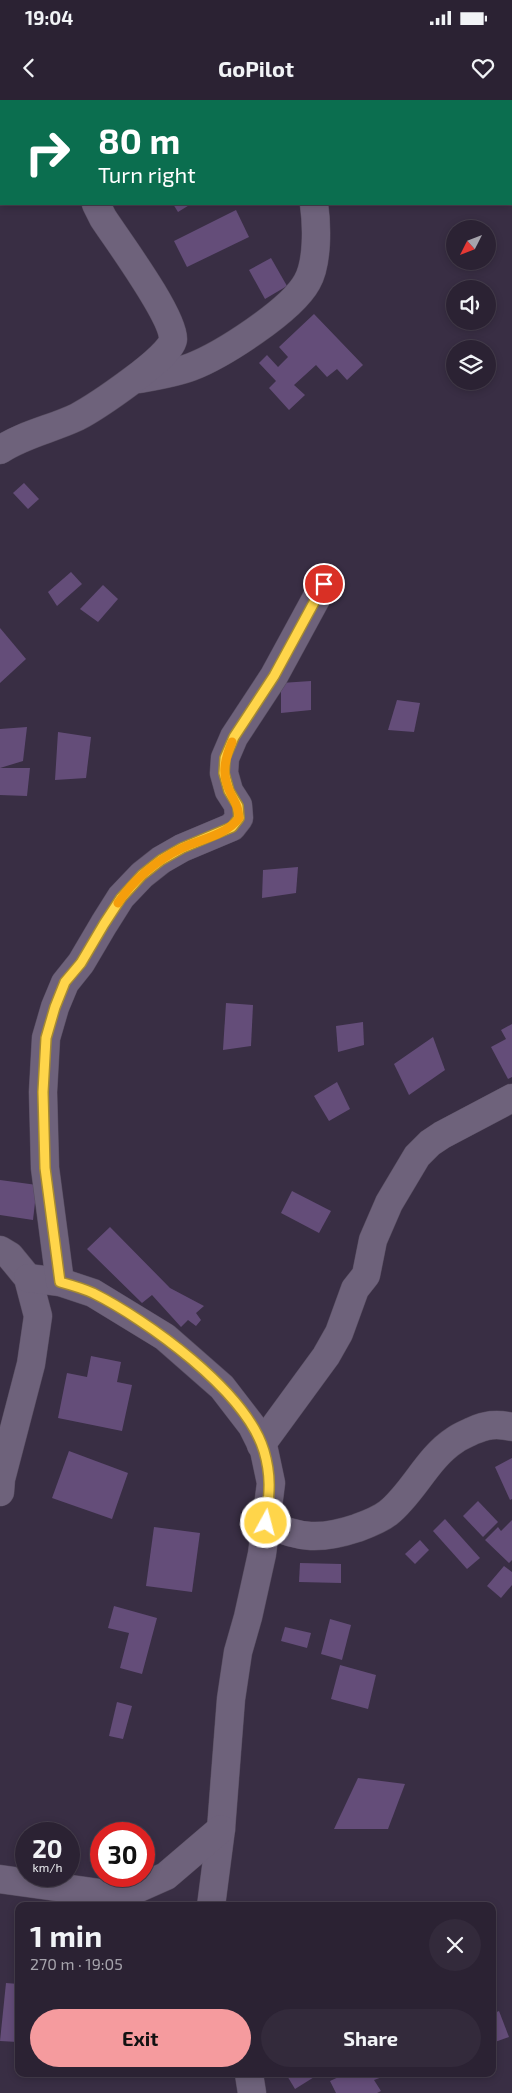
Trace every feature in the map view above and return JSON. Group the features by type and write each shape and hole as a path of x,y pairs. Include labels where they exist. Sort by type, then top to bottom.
{"street":[{"path":"0,450 13,441 77,417 158,362 169,350 173,342 173,337 161,307 102,218 96,205"},
{"path":"129,382 191,367 248,336 288,306 306,284 311,274 316,219 314,205"},
{"path":"60,1282 45,1168 43,1092 46,1038 55,1007 65,982 81,963 121,898 142,875 161,860 182,848 232,827 239,818 238,806 229,791 224,773 225,758 234,737 274,676 324,584"},
{"path":"261,1445 326,1356 339,1333 355,1289 366,1274 373,1240 389,1203 417,1156 430,1143 442,1135 512,1098"},
{"path":"0,1250 10,1256 28,1278 38,1316 31,1364 1,1479 0,1492"},
{"path":"28,1278 60,1282 93,1293 165,1337 222,1387 252,1426 261,1445 270,1483 266,1523 262,1554 238,1652 231,1698 222,1829 212,1902"},
{"path":"266,1523 294,1534 318,1538 336,1535 373,1522 388,1513 431,1463 456,1439 486,1425 496,1424 512,1427"},
{"path":"0,1879 121,1896 166,1876 222,1829"},
{"path":"249,2077 252,2093"}],"building":[{"path":"174,205 189,205 178,212"},
{"path":"236,210 249,237 187,267 174,241"},
{"path":"271,258 287,286 265,299 249,270"},
{"path":"314,314 363,365 347,380 337,369 327,377 316,365 294,385 305,395 289,410 269,388 276,381 259,363 267,355 278,367 288,357 279,347"},
{"path":"24,483 39,499 28,509 13,493"},
{"path":"71,572 82,584 57,606 48,592"},
{"path":"103,585 118,599 98,622 80,609"},
{"path":"0,628 26,659 0,683"},
{"path":"311,681 311,710 281,713 281,683"},
{"path":"397,700 420,703 414,732 388,730"},
{"path":"27,727 23,761 0,768 0,729"},
{"path":"58,732 91,737 86,778 55,780"},
{"path":"0,768 30,768 27,796 0,795"},
{"path":"298,867 296,893 262,898 263,870"},
{"path":"226,1003 253,1005 251,1046 223,1050"},
{"path":"363,1022 364,1045 338,1052 336,1026"},
{"path":"512,1024 512,1077 508,1079 491,1047 506,1039 501,1030"},
{"path":"433,1037 445,1070 409,1095 394,1064"},
{"path":"337,1082 350,1109 329,1121 314,1096"},
{"path":"0,1180 37,1185 33,1220 0,1215"},
{"path":"292,1191 331,1211 319,1233 281,1213"},
{"path":"110,1227 170,1288 204,1306 196,1313 201,1320 196,1326 188,1320 181,1327 152,1295 142,1303 87,1249"},
{"path":"91,1356 121,1362 117,1382 132,1385 122,1431 58,1418 67,1373 87,1377"},
{"path":"69,1451 128,1473 112,1519 52,1498"},
{"path":"512,1458 512,1499 510,1500 495,1467"},
{"path":"478,1501 498,1522 483,1537 463,1516"},
{"path":"445,1519 480,1558 467,1569 433,1531"},
{"path":"512,1520 512,1560 509,1563 485,1540 498,1527 501,1531"},
{"path":"154,1527 200,1533 192,1592 146,1586"},
{"path":"420,1540 429,1550 415,1564 405,1554"},
{"path":"300,1563 341,1564 341,1583 299,1582"},
{"path":"504,1566 512,1572 512,1585 501,1598 487,1586"},
{"path":"114,1606 157,1618 142,1674 120,1668 129,1633 108,1628"},
{"path":"330,1619 351,1625 342,1660 321,1654"},
{"path":"285,1627 311,1633 307,1648 281,1641"},
{"path":"340,1665 376,1675 368,1709 331,1699"},
{"path":"117,1702 132,1706 123,1739 109,1736"},
{"path":"358,1778 405,1784 388,1829 334,1829"},
{"path":"6,1983 15,1984 15,2042 0,2041"},
{"path":"499,2011 509,2037 496,2042 496,2012"},
{"path":"288,2077 314,2077 295,2089"},
{"path":"339,2077 382,2077 374,2080 381,2091 377,2093 336,2093 330,2081"}],"slow traffic":[{"path":"118,903 142,875 161,860 182,848 232,827 239,818 238,806 229,791 224,773 225,758 232,742"}],"route":[{"path":"266,1523 270,1483 264,1450 252,1426 222,1387 165,1337 93,1293 60,1282 45,1168 43,1092 46,1038 65,982 81,963 121,898 142,875 161,860 182,848 232,827 239,818 238,806 229,791 224,773 225,758 234,737 274,676 324,584"}]}
